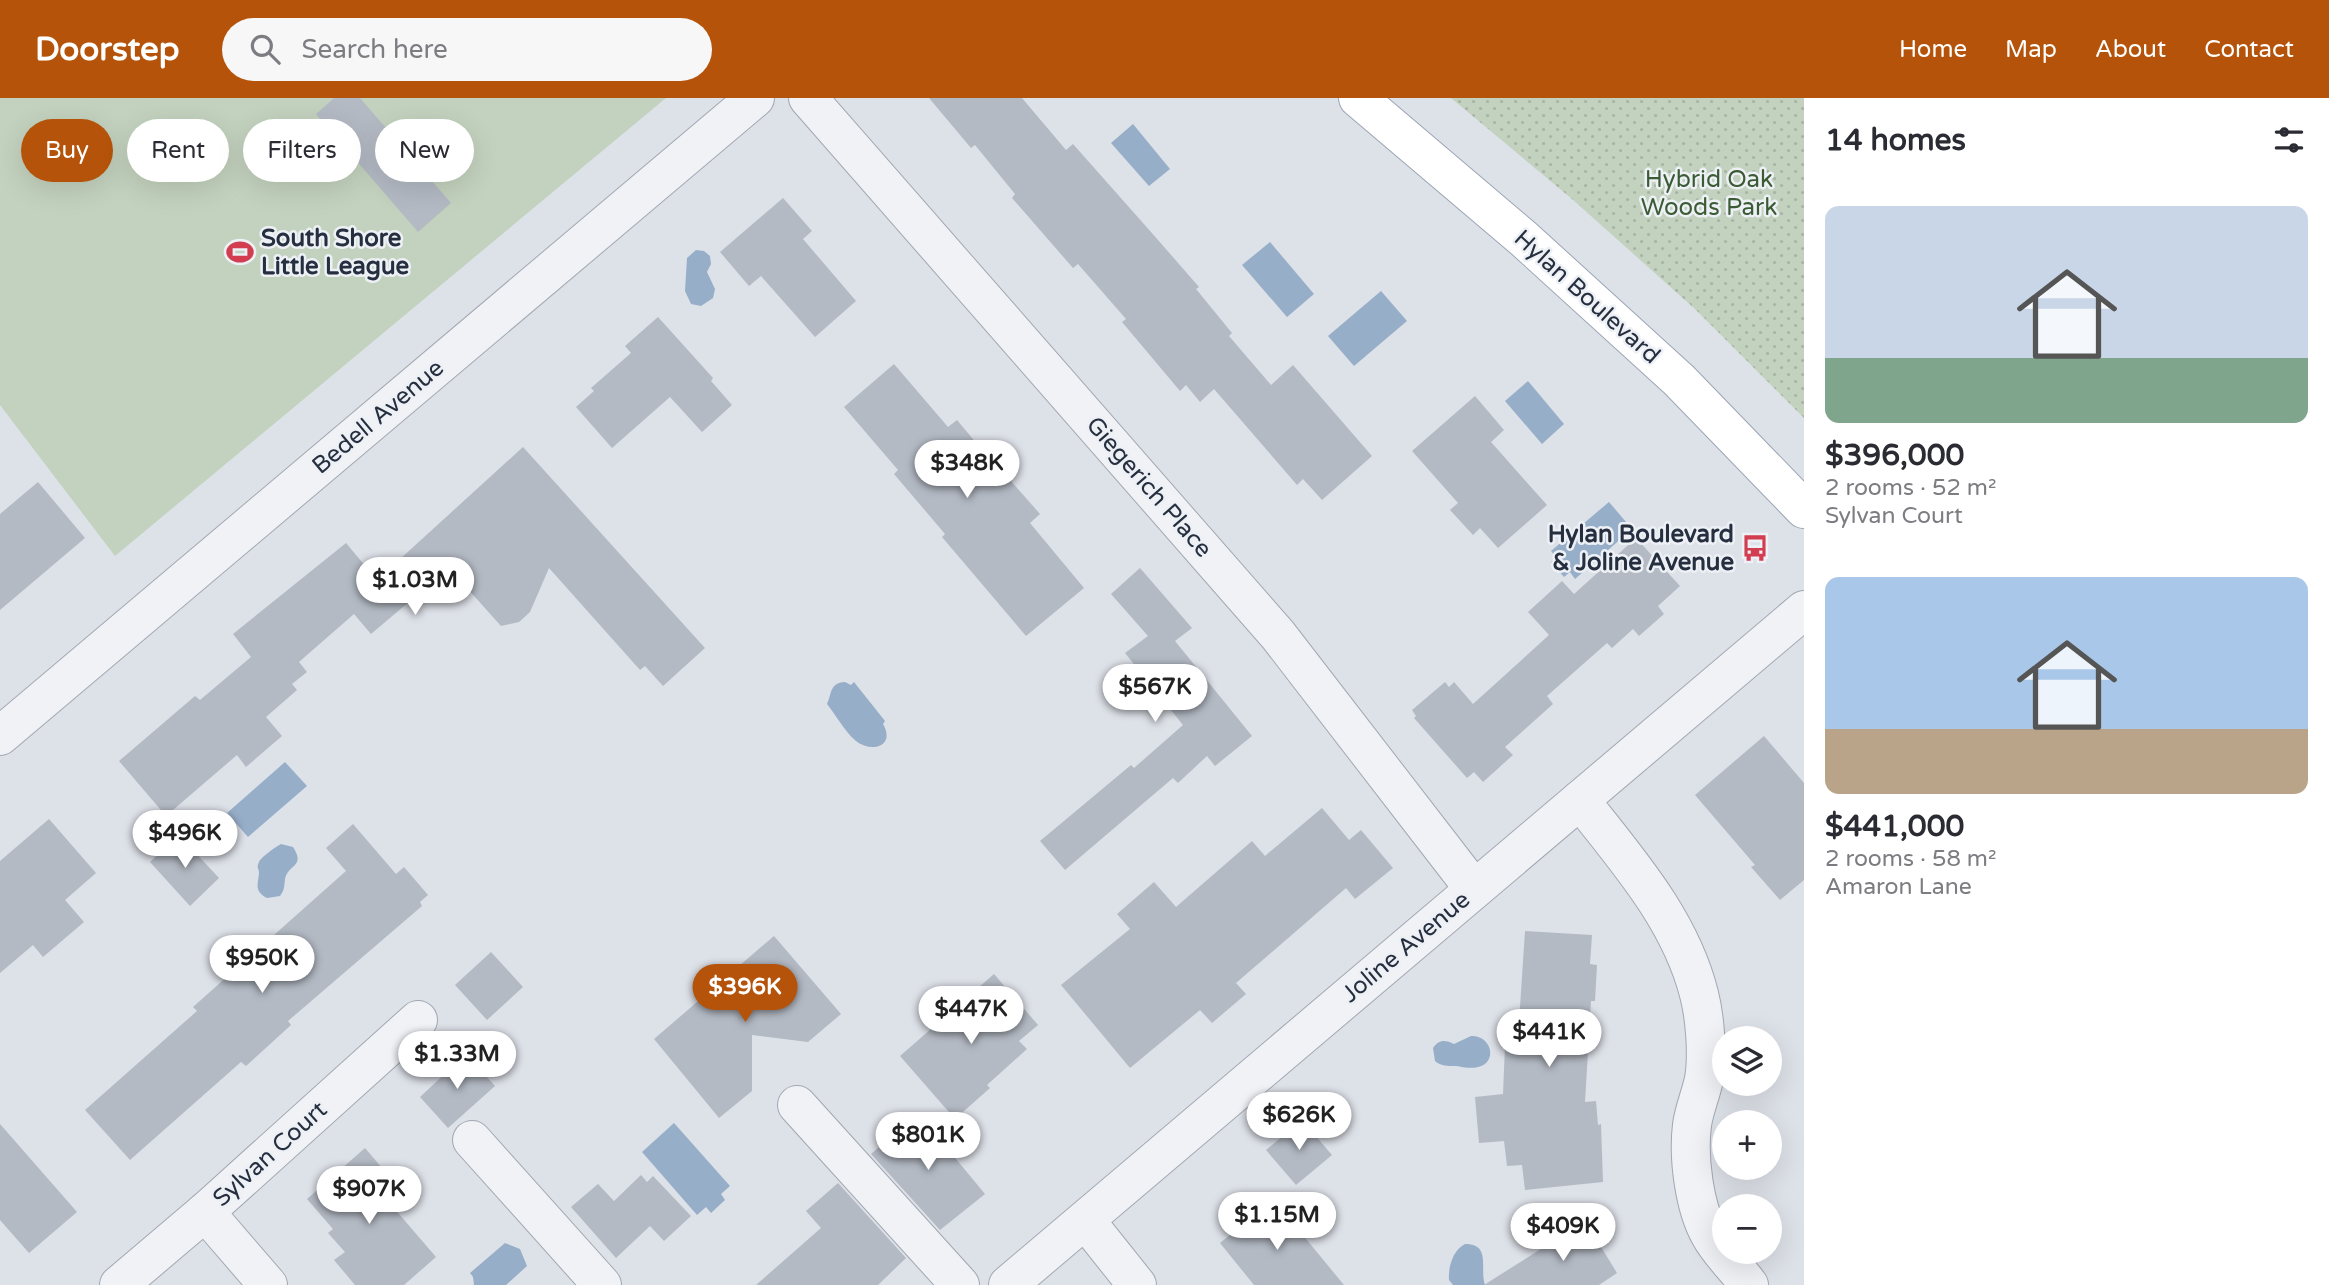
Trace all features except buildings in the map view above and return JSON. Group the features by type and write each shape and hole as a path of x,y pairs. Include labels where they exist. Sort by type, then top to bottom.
{"main road":[{"name":"Hylan Boulevard","path":"1358,98 1516,232 1679,380 1804,509"}],"street":[{"name":"Bedell Avenue","path":"0,736 755,98"},
{"name":"Giegerich Place","path":"808,98 1278,635 1474,889"},
{"name":"Joline Avenue","path":"1008,1285 1804,610"},
{"path":"1580,800 1658,901 1684,946 1700,996 1705,1048 1704,1077 1692,1125 1692,1171 1702,1215 1710,1236 1749,1285"},
{"name":"Sylvan Court","path":"119,1285 205,1212 418,1020"},
{"path":"797,1105 960,1285"},
{"path":"472,1140 602,1285"},
{"path":"205,1212 268,1285"},
{"path":"1086,1221 1137,1285"}],"green space":[{"name":"South Shore Little League","path":"0,98 666,98 115,556 0,405"},
{"name":"Hybrid Oak Woods Park","path":"1451,98 1804,98 1804,418 1695,309 1572,199"}],"water":[{"path":"1133,124 1170,169 1149,186 1111,143"},
{"path":"1270,242 1314,294 1287,317 1242,265"},
{"path":"696,250 704,251 710,256 711,264 707,272 715,289 713,298 701,306 691,304 685,291 687,258"},
{"path":"1381,291 1407,321 1354,366 1328,336"},
{"path":"1528,381 1564,424 1542,444 1505,401"},
{"path":"1609,502 1632,529 1575,579 1570,572 1564,577 1551,562 1556,557 1551,551"},
{"path":"845,682 851,685 854,682 885,721 883,724 886,738 880,746 868,747 856,741 827,704 836,684"},
{"path":"285,762 307,786 248,837 227,813"},
{"path":"281,844 293,847 297,862 287,874 280,896 267,898 258,890 259,862"},
{"path":"1471,1036 1488,1044 1490,1055 1484,1064 1467,1068 1435,1061 1433,1048 1437,1043 1445,1041 1454,1044"},
{"path":"674,1123 730,1186 721,1194 725,1200 711,1213 706,1207 697,1215 642,1152"},
{"path":"505,1243 520,1249 527,1266 506,1285 474,1285 470,1273"},
{"path":"1465,1244 1479,1248 1482,1253 1485,1285 1453,1285 1449,1280 1452,1259 1457,1250"}],"place":[{"name":"South Shore Little League","path":"240,252"},
{"name":"Hylan Boulevard & Joline Avenue","path":"1755,548"}]}
